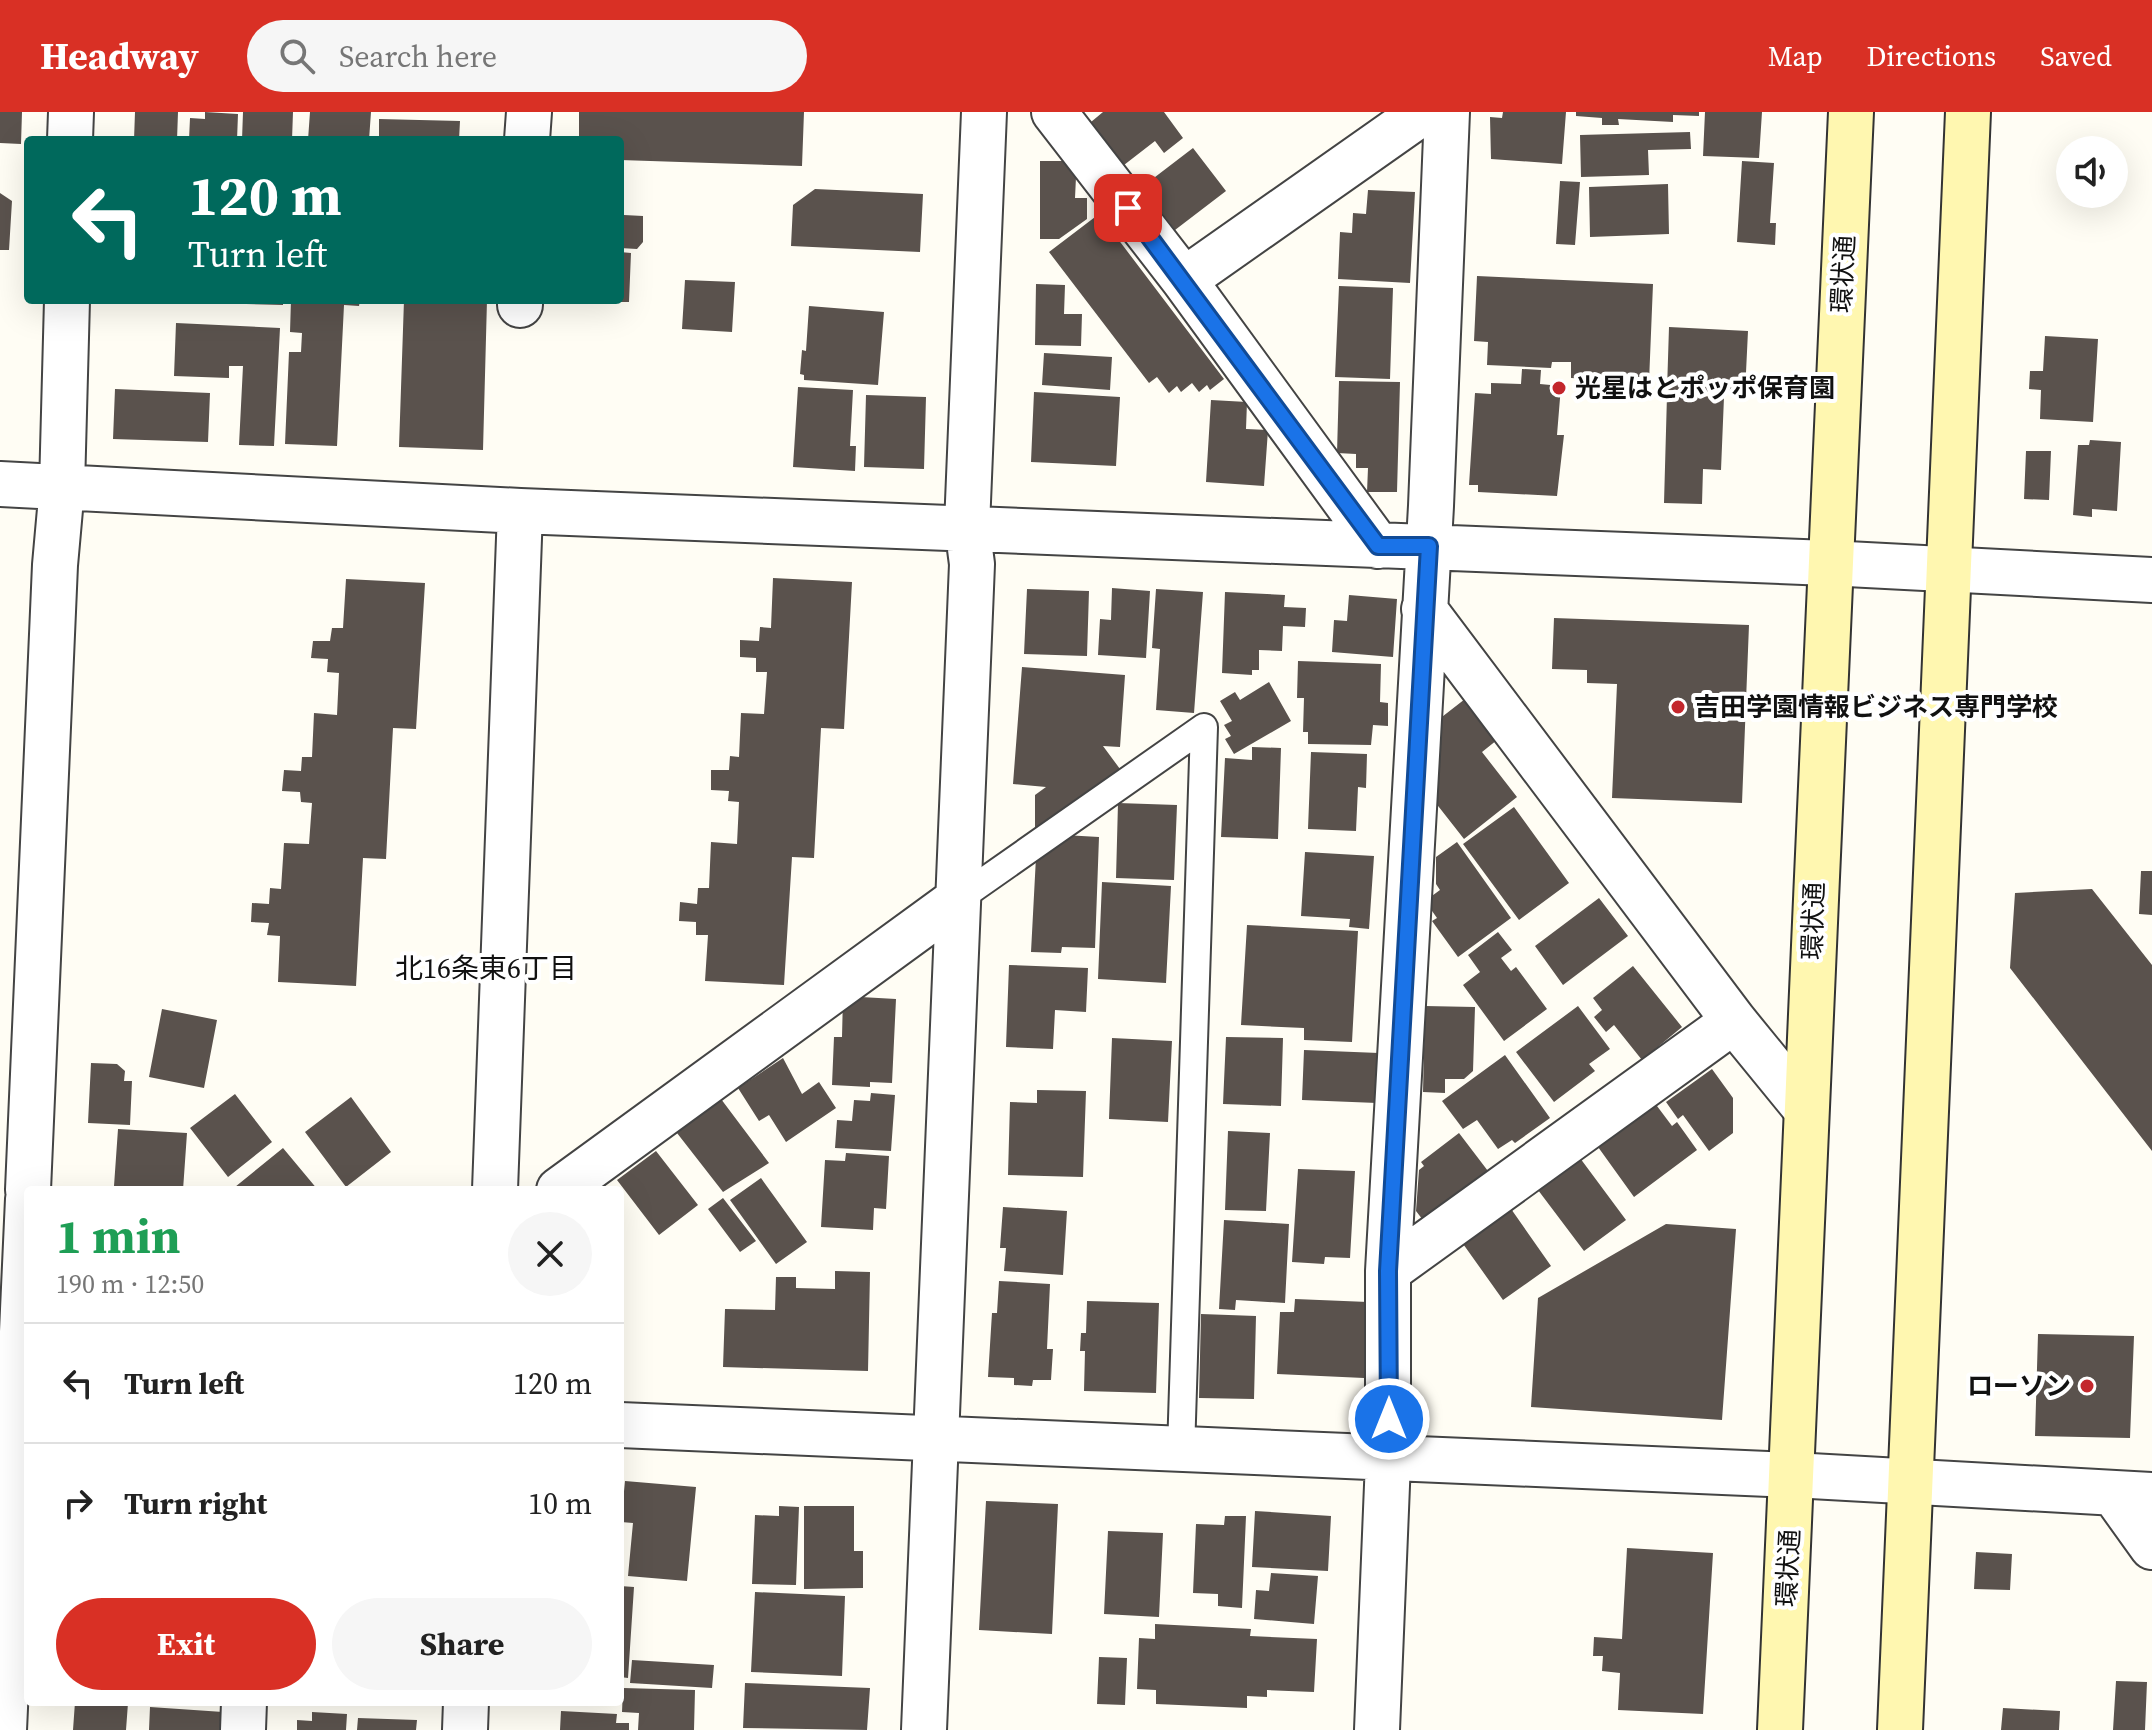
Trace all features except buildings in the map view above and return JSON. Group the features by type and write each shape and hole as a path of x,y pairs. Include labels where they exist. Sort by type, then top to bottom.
{"street":[{"path":"70,136 71,112"},
{"path":"527,136 529,112"},
{"path":"924,1730 972,564 967,526 984,112"},
{"path":"1054,112 1184,280 1378,546"},
{"path":"1184,280 1423,112"},
{"path":"1377,1730 1388,1461 1388,1271 1429,546 1447,112"},
{"name":"環状通","path":"1780,1730 1793,1475 1828,563 1851,112"},
{"path":"1900,1730 1968,112"},
{"path":"28,1186 55,565 62,487 67,304"},
{"path":"0,484 520,511 967,526 1378,546 1950,568 2152,580"},
{"path":"495,1186 520,511"},
{"path":"1424,609 1734,1021 1805,1108"},
{"path":"564,1186 957,900"},
{"path":"1388,1271 1734,1021"},
{"path":"4,1730 12,1602 15,1401 24,1261"},
{"path":"624,1425 1388,1461 1793,1475 2133,1494 2152,1547"},
{"path":"243,1730 244,1706"},
{"path":"465,1730 466,1706"}],"lane":[{"path":"957,900 1204,727 1181,1451"}],"place":[{"name":"光星はとポッポ保育園","path":"1559,388"},
{"name":"吉田学園情報ビジネス専門学校","path":"1678,707"},
{"name":"ローソン","path":"2087,1386"}],"district":[{"name":"北16条東6丁目","path":"486,968"}],"route":[{"path":"1128,208 1378,546 1429,546 1388,1271 1389,1419"}]}
